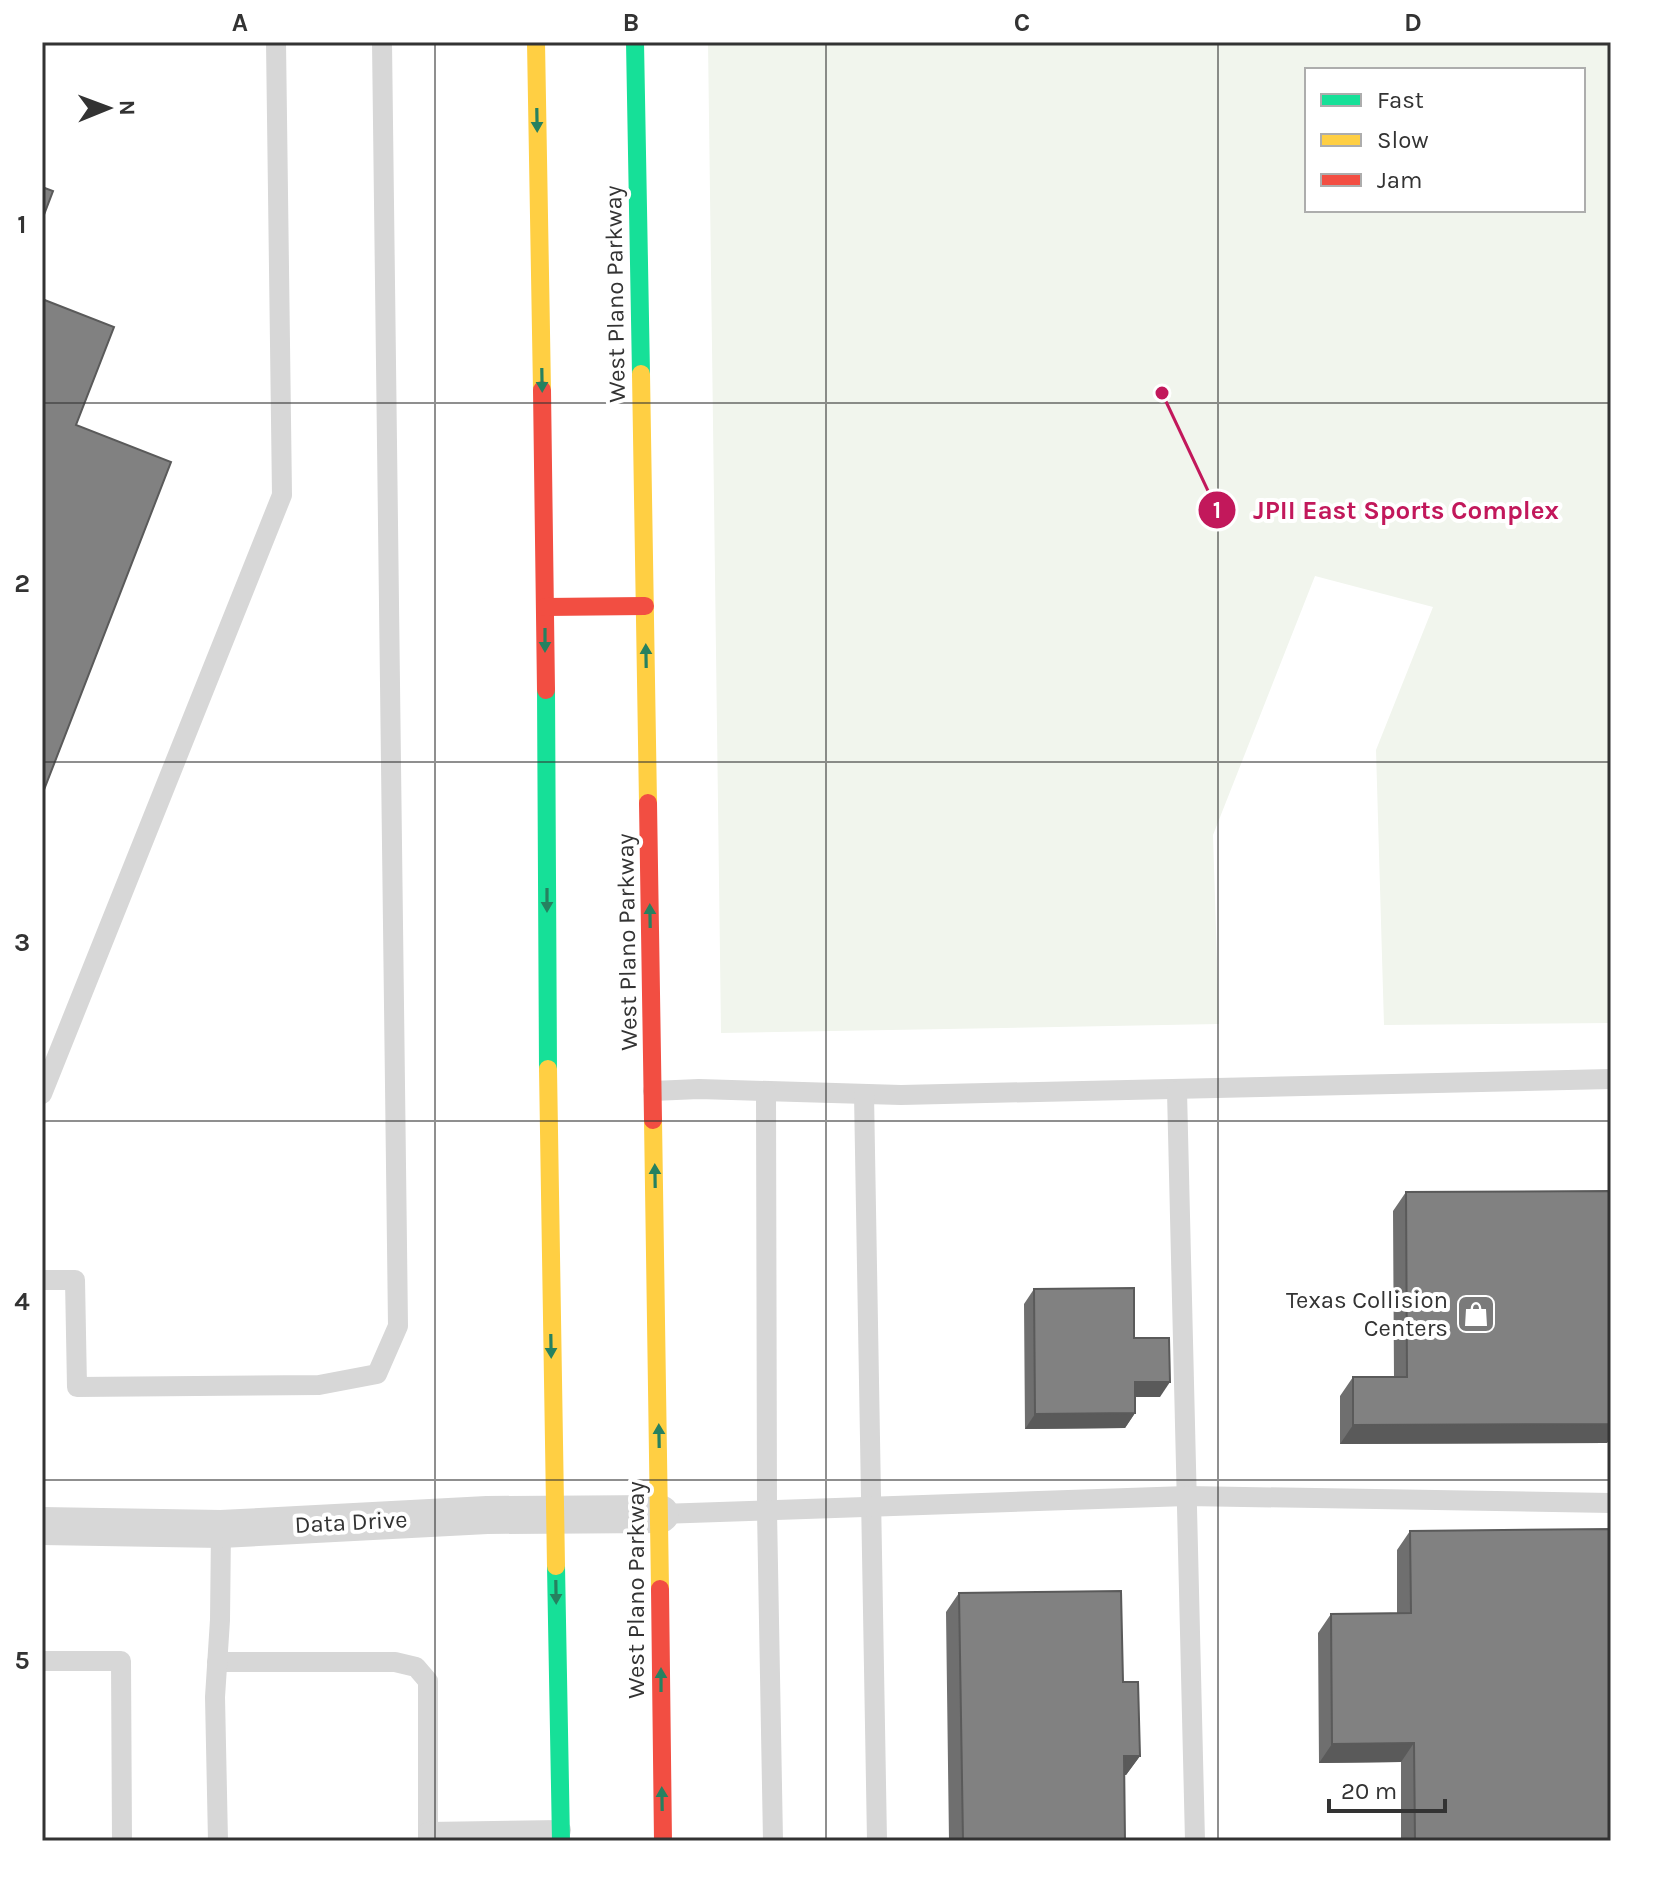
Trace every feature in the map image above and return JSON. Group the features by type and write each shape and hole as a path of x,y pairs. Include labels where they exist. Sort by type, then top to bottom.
{"main road":[{"path":"536,42 554,1514 561,1836"},
{"name":"West Plano Parkway","path":"635,42 663,1841"},
{"path":"545,607 645,606"}],"street":[{"name":"Data Drive","path":"42,1526 221,1529 487,1515 660,1514"}],"lane":[{"path":"42,1094 282,495 276,42"},
{"path":"42,1280 75,1280 77,1387 319,1385 377,1374 398,1326 382,42"},
{"path":"653,1091 864,1094 1177,1091 1611,1079"},
{"path":"766,1091 767,1511 773,1841"},
{"path":"1177,1091 1195,1841"},
{"path":"864,1094 877,1841"},
{"path":"660,1514 1187,1496 1611,1503"},
{"path":"218,1841 215,1697 221,1529"},
{"path":"42,1661 121,1661 122,1841"},
{"path":"217,1662 395,1662 416,1667 428,1681 428,1836 561,1836"}],"shaded area":[{"path":"708,42 1611,42 1611,1023 1384,1025 1376,750 1433,607 1315,576 1213,835 1219,1024 721,1033"}],"building":[{"path":"42,187 53,191 42,220"},
{"path":"42,299 114,327 76,425 171,462 42,795"},
{"path":"1611,1191 1611,1424 1353,1425 1353,1377 1407,1377 1406,1192"},
{"path":"1134,1288 1134,1338 1169,1338 1170,1382 1135,1382 1135,1413 1035,1414 1034,1289"},
{"path":"1611,1529 1611,1841 1415,1841 1414,1743 1332,1744 1331,1614 1411,1613 1410,1531"},
{"path":"1121,1591 1123,1682 1138,1682 1140,1756 1124,1756 1125,1841 963,1841 959,1593"}],"traffic: fast":[{"path":"635,42 641,374"},
{"path":"546,690 548,1069"},
{"path":"556,1566 561,1841"}],"traffic: slow":[{"path":"536,42 542,390"},
{"path":"641,374 648,803"},
{"path":"548,1069 556,1566"},
{"path":"653,1120 660,1589"}],"traffic: jam":[{"path":"542,390 546,690"},
{"path":"545,607 645,606"},
{"path":"648,803 653,1120"},
{"path":"660,1589 663,1841"}],"place":[{"name":"JPII East Sports Complex","path":"1162,393"},
{"name":"Texas Collision Centers","path":"1476,1314"}]}
